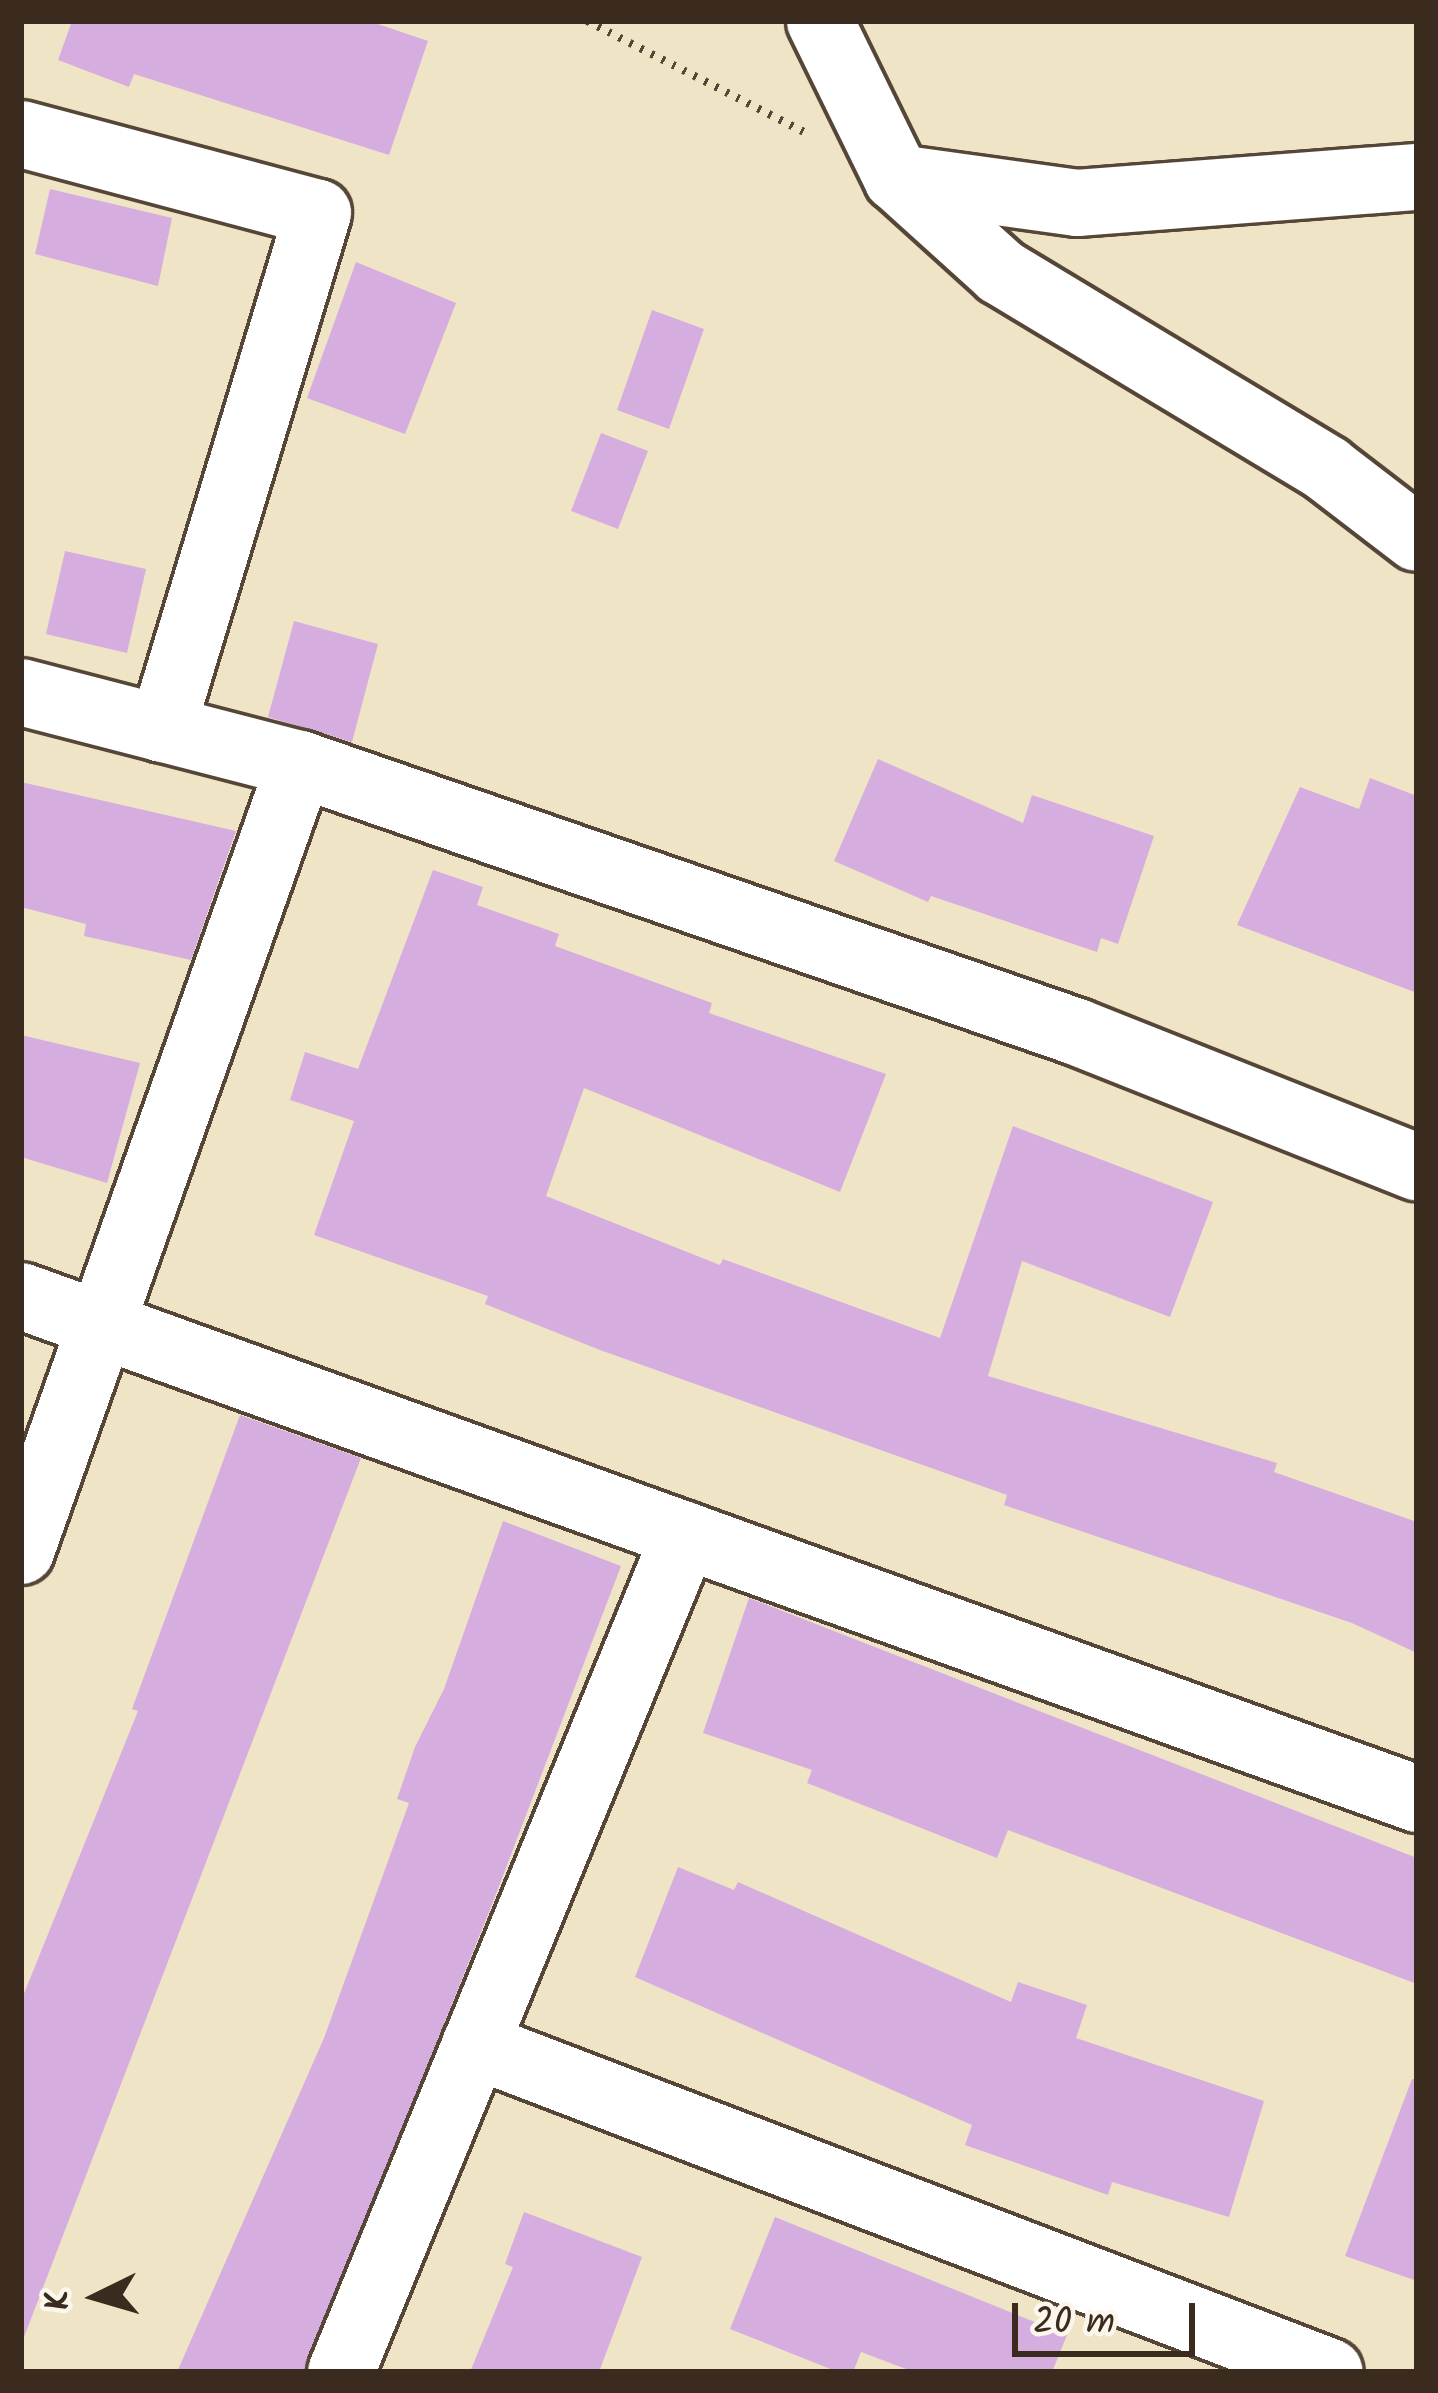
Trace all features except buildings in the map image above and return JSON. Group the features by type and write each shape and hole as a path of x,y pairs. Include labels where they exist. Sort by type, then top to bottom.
{"street":[{"path":"820,21 897,178 1001,272 1327,469 1417,538"},
{"path":"21,134 318,213 162,729"},
{"path":"897,178 1077,203 1417,177"},
{"path":"21,692 299,764 1077,1032 1417,1167"},
{"path":"21,1551 299,764"},
{"path":"21,1296 103,1320 1417,1799"},
{"path":"341,2372 685,1535"},
{"path":"476,2045 1330,2372"}],"path":[{"path":"587,21 897,178"}]}
